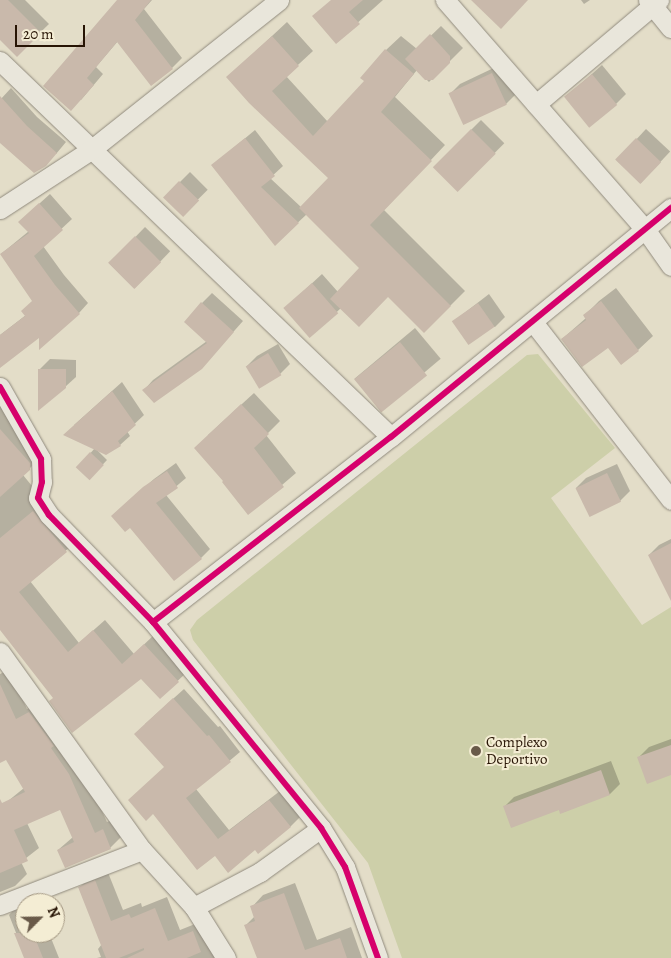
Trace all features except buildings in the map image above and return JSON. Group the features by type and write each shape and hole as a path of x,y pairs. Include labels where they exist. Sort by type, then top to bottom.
{"street":[{"path":"445,0 645,229 671,266"},
{"path":"536,104 653,2 671,28"},
{"path":"0,209 92,149 265,4"},
{"path":"0,61 391,437"},
{"path":"153,622 391,437 671,208"},
{"path":"533,322 671,500"},
{"path":"0,387 41,459 42,482 38,498 49,515 153,622 321,828 345,867 378,958"},
{"path":"0,652 142,850 194,907 226,958"},
{"path":"194,907 260,872 321,828"},
{"path":"0,905 142,850"}],"green space":[{"name":"Complexo Deportivo","path":"538,354 615,448 551,498 642,625 671,607 671,958 402,958 368,863 193,640 190,630 197,620 527,355"}],"cycle path":[{"path":"153,622 391,437 671,208"},
{"path":"0,387 41,459 42,482 38,498 49,515 153,622 321,828 345,867 378,958"}],"place":[{"name":"Complexo Deportivo","path":"476,751"}]}
